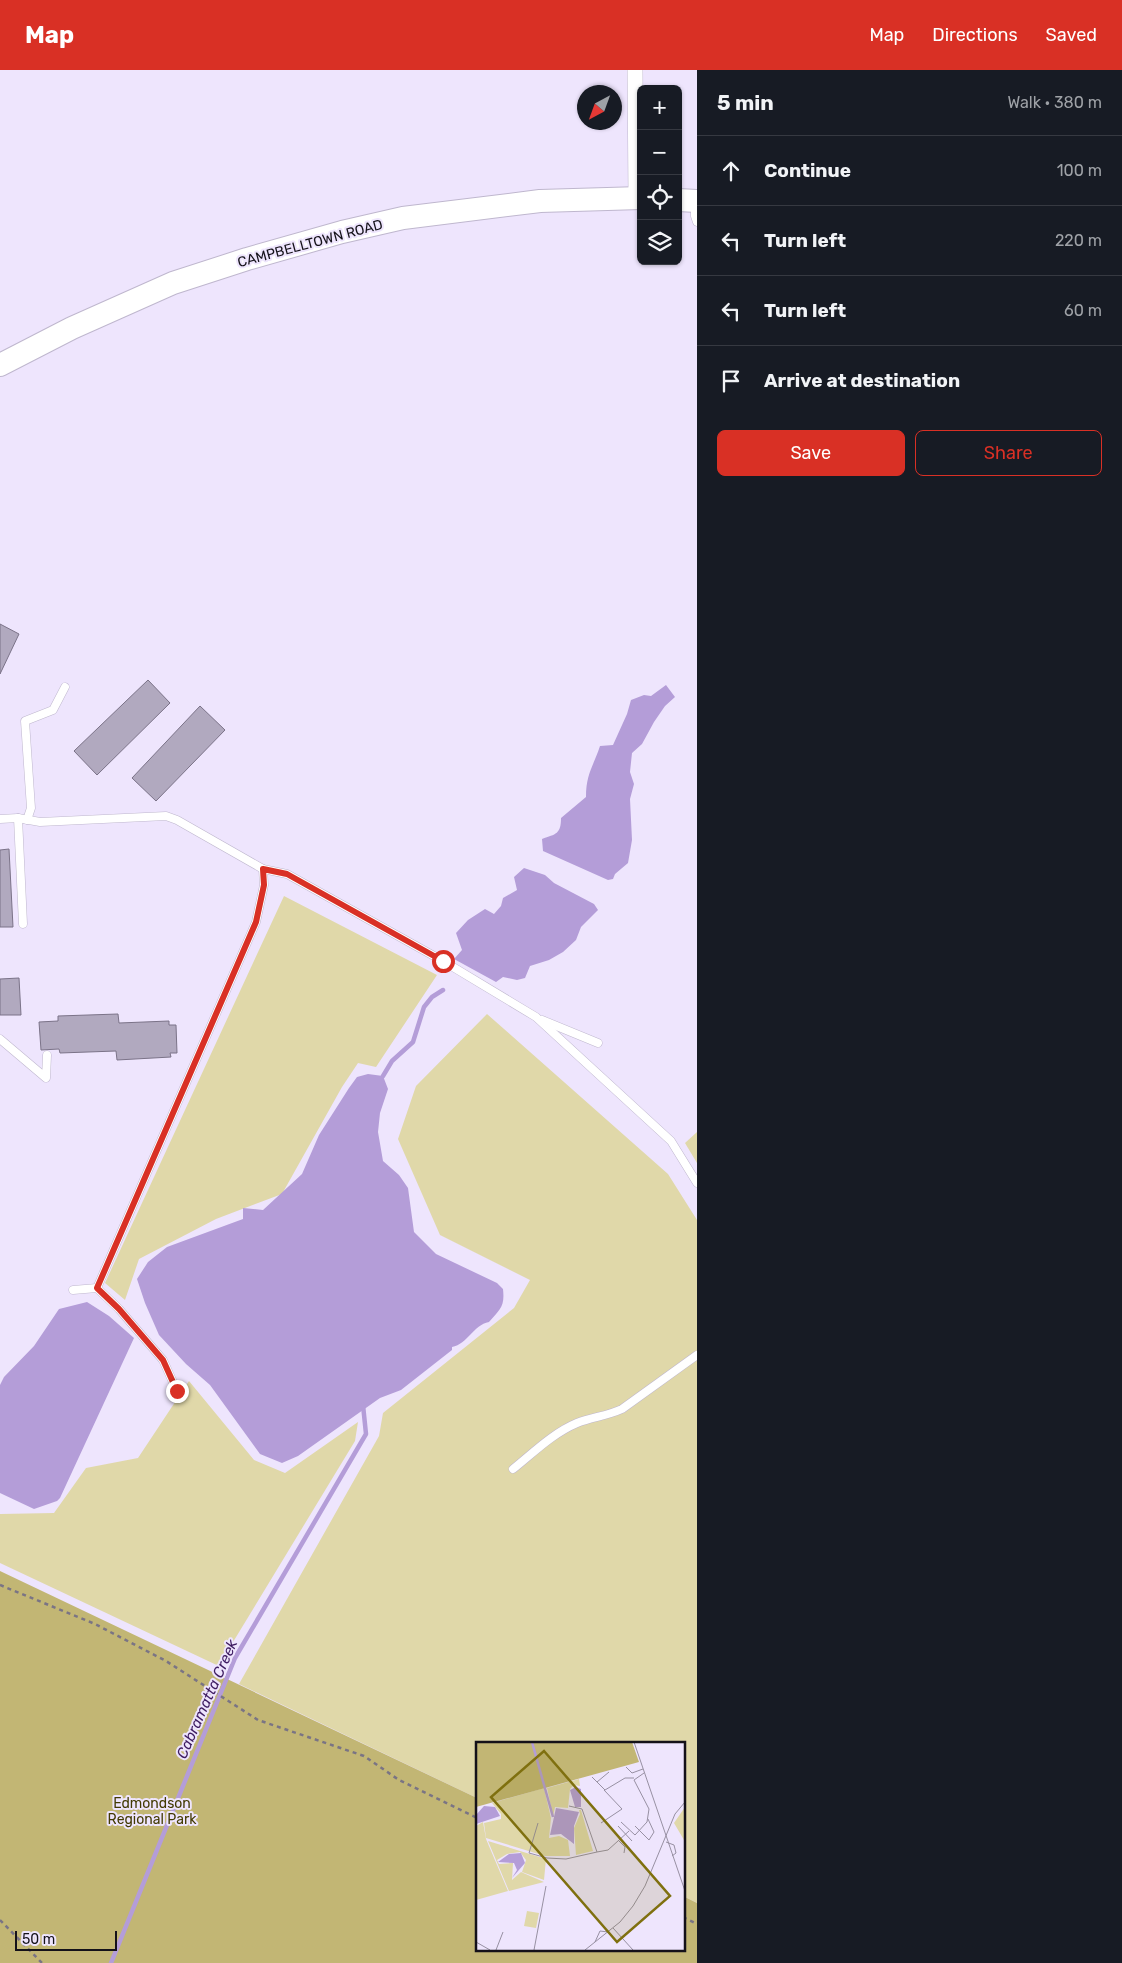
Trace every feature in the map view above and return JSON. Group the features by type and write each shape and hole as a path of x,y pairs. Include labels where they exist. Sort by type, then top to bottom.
{"main road":[{"name":"CAMPBELLTOWN ROAD","path":"0,365 72,328 173,283 247,259 342,232 403,218 470,209 540,201 637,198"}],"street":[{"path":"635,70 638,175"}],"lane":[{"path":"27,820 31,808 25,721 53,710 65,688"},
{"path":"0,818 18,818 40,822 166,816 177,820 263,869 287,874 295,878 452,966 536,1017 598,1043"},
{"path":"18,818 22,924"},
{"path":"97,1288 256,922 264,885 263,869"},
{"path":"536,1017 671,1141 697,1183"},
{"path":"0,1039 46,1078 46,1055"},
{"path":"73,1290 97,1288 119,1309 163,1360 177,1391"},
{"path":"513,1469 566,1429 579,1422 609,1415 622,1409 697,1355"}],"path":[{"path":"0,1585 95,1624 150,1653 258,1720 364,1756 399,1780 476,1818"},
{"path":"684,1918 697,1924"},
{"path":"0,1920 42,1963"}],"shaded area":[{"path":"666,685 675,697 665,706 642,744 632,753 630,772 634,784 630,799 632,840 628,863 615,874 613,879 608,880 543,851 542,839 557,833 561,818 586,797 589,776 600,746 613,745 631,700 644,695 651,696"},
{"path":"524,868 545,875 554,883 594,904 598,910 581,927 576,940 563,952 549,960 530,966 525,978 517,980 503,977 496,982 454,959 462,950 456,933 468,920 485,909 494,914 501,906 503,898 517,890 514,877"},
{"path":"284,896 437,975 376,1067 358,1063 342,1087 282,1194 216,1219 139,1259 125,1300 105,1283"},
{"path":"487,1014 668,1174 697,1220 697,1903 684,1896 684,1742 476,1742 476,1798 239,1684 379,1436 383,1413 514,1308 530,1280 440,1235 398,1139 416,1086"},
{"path":"368,1074 383,1076 388,1089 380,1113 378,1132 383,1161 399,1175 408,1188 414,1232 436,1254 497,1283 503,1289 502,1304 499,1311 489,1322 483,1324 458,1345 452,1347 452,1350 401,1390 380,1398 298,1456 282,1463 260,1454 210,1385 186,1364 159,1335 137,1279 148,1262 167,1247 243,1219 243,1208 263,1210 302,1174 319,1135 349,1088 357,1077"},
{"path":"697,1132 697,1163 685,1143"},
{"path":"87,1302 109,1316 134,1338 60,1498 57,1501 34,1509 0,1493 0,1385 4,1377 34,1346 59,1309"},
{"path":"189,1381 254,1460 285,1473 358,1422 355,1441 230,1647 223,1668 0,1563 0,1514 54,1513 86,1468 138,1458"}],"green space":[{"name":"Edmondson Regional Park","path":"0,1571 476,1798 476,1950 684,1950 684,1896 697,1903 697,1963 0,1963"}],"building":[{"path":"0,624 19,634 0,674"},
{"path":"148,680 170,703 97,775 74,751"},
{"path":"200,706 225,730 156,801 132,778"},
{"path":"9,849 13,927 0,927 0,850"},
{"path":"19,978 21,1015 0,1015 0,979"},
{"path":"118,1014 119,1023 169,1021 169,1025 176,1025 177,1053 170,1053 171,1057 117,1060 116,1051 60,1053 59,1049 41,1050 39,1022 58,1021 58,1016"}],"waterway":[{"path":"383,1076 392,1061 413,1042 424,1007 432,997 443,990"},
{"name":"Cabramatta Creek","path":"111,1963 235,1658 366,1434 363,1405"}],"route":[{"path":"177,1391 163,1360 119,1309 97,1288 256,922 261,906 264,885 263,869 287,874 443,961"}]}
